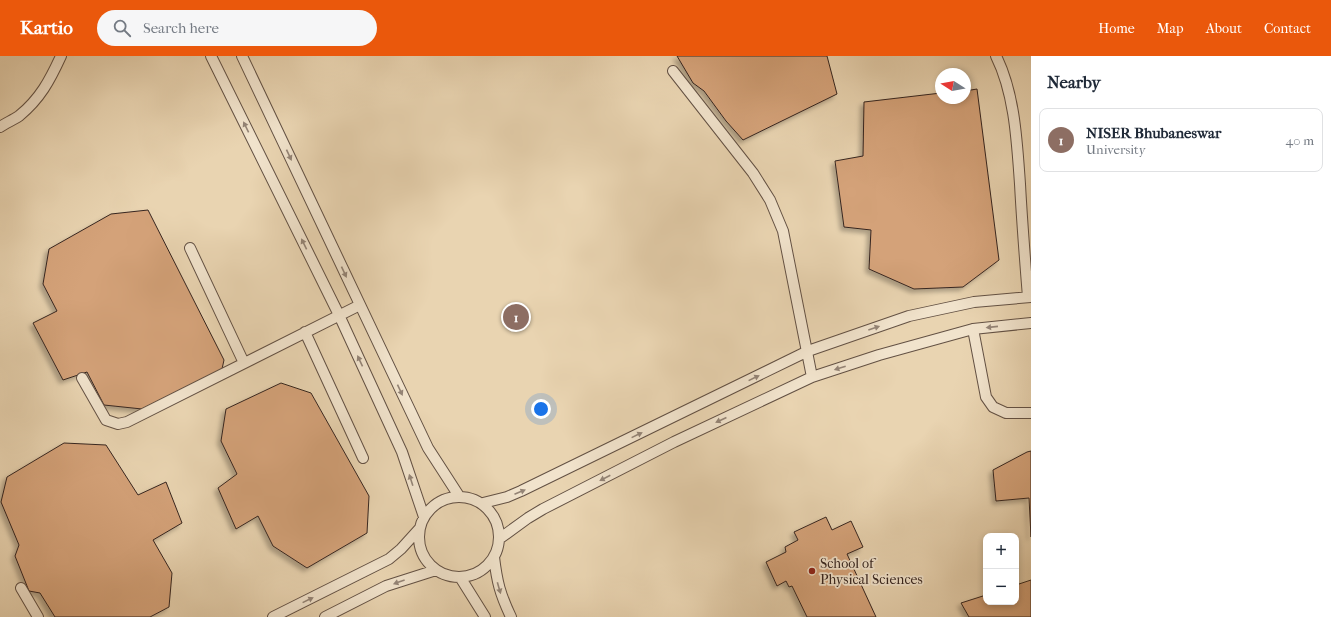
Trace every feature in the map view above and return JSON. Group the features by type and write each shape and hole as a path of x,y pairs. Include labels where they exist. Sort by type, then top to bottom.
{"lane":[{"path":"0,127 18,117 33,103 50,81 61,56"},
{"path":"211,56 339,315 402,452 424,517"},
{"path":"242,56 428,448 459,496"},
{"path":"483,503 507,497 521,491 808,351 909,316 974,302 1029,297 1017,143 1010,99 1002,68 996,56"},
{"path":"673,71 753,173 770,200 783,231 812,377"},
{"path":"190,248 244,363"},
{"path":"82,378 106,420 118,424 127,422 360,305"},
{"path":"499,539 543,509 674,442 812,377 879,355 973,329 1031,323"},
{"path":"973,329 986,397 993,407 1006,413 1031,413"},
{"path":"305,332 363,458"},
{"path":"459,496 483,503 493,512 499,539 497,550 486,567 472,575 460,577 447,575 436,570 421,550 419,541 420,528 424,517 430,509 448,498 459,496"},
{"path":"273,617 389,559 401,549 420,528"},
{"path":"494,556 496,580 502,598 511,617"},
{"path":"325,617 386,586 436,570"},
{"path":"460,577 485,617"},
{"path":"21,588 38,617"}],"building":[{"path":"677,56 827,56 837,94 743,140 726,121 704,91 693,83"},
{"path":"977,89 999,260 963,287 914,289 869,269 871,230 844,227 835,161 863,156 864,102 935,94 935,104 971,104 971,90"},
{"path":"148,210 224,360 222,369 142,409 104,405 87,372 63,380 33,323 57,311 43,284 49,249 111,214"},
{"path":"281,383 311,393 369,496 367,533 307,568 273,546 258,516 236,529 218,488 237,474 221,441 226,409"},
{"path":"64,443 106,445 138,495 166,482 182,523 153,540 172,573 169,607 150,617 55,617 40,593 29,591 15,556 19,545 1,502 7,477"},
{"path":"1031,451 1031,537 1029,498 996,501 993,470"},
{"name":"School of Physical Sciences","path":"826,517 832,530 851,521 863,547 847,554 876,617 807,617 792,586 789,587 786,581 777,586 766,562 786,552 785,547 798,540 794,532"},
{"path":"1031,580 1031,617 969,617 961,603 983,596 983,605 1019,605 1019,584"}],"place":[{"name":"NISER Bhubaneswar","path":"516,317"},
{"name":"School of Physical Sciences","path":"812,571"}]}
